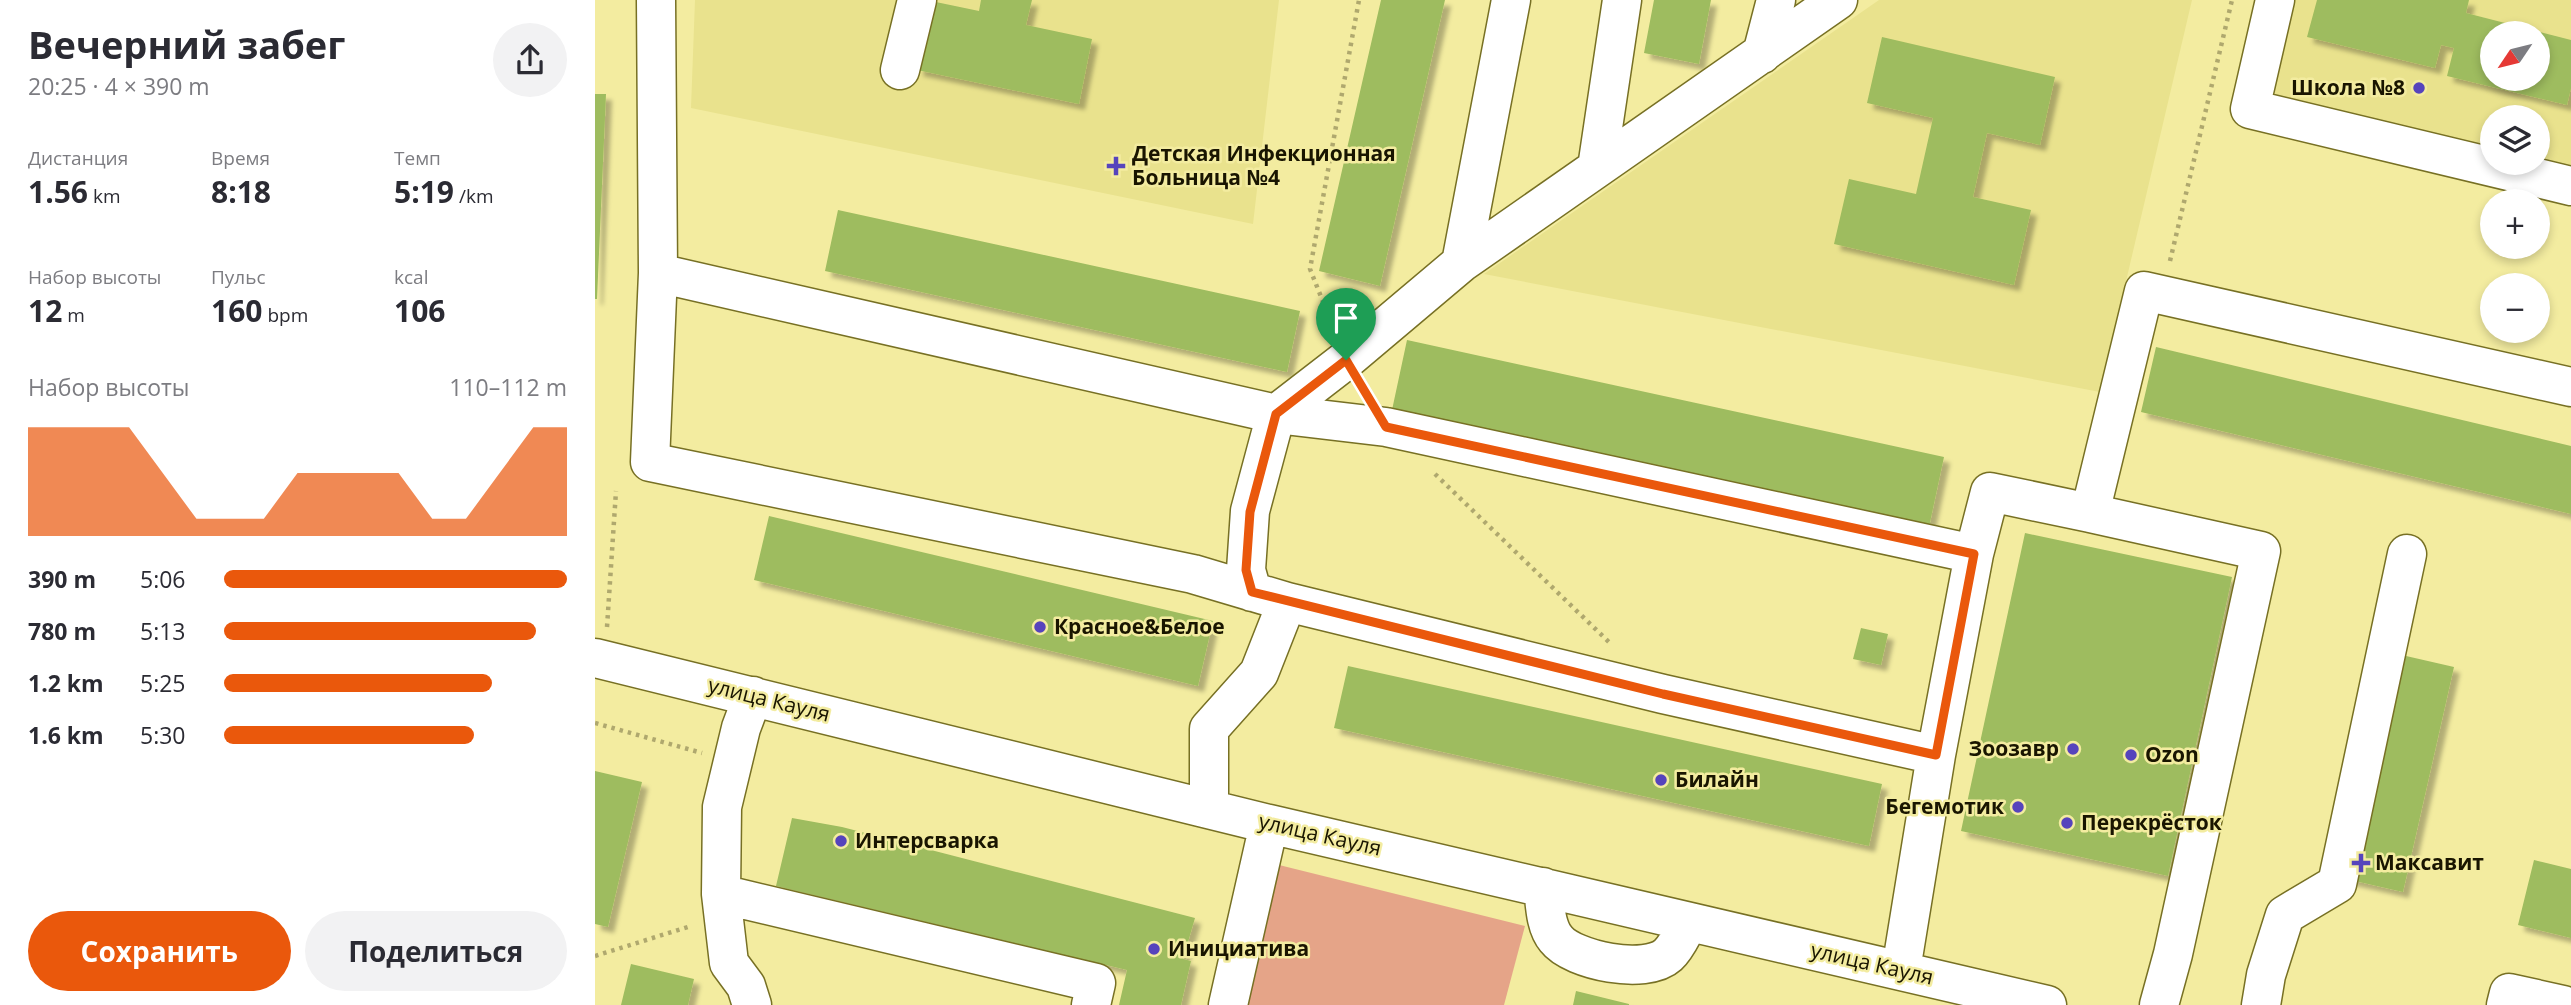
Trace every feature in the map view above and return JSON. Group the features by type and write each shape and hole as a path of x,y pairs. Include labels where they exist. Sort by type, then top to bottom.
{"street":[{"path":"656,0 658,273 650,462 1193,574 1270,597 1663,694 1936,755"},
{"path":"900,70 916,0"},
{"path":"1461,263 1511,0"},
{"path":"1597,168 1622,0"},
{"path":"1762,54 1776,0"},
{"path":"1209,808 1209,729 1259,673 1270,597 1246,570 1250,512 1276,414 1346,360 1461,263 1838,0"},
{"path":"2275,0 2250,109 2571,186"},
{"path":"658,273 1276,414 1386,427 1974,554"},
{"path":"2089,513 2144,291 2571,387"},
{"path":"1901,970 1936,755 1974,554 1990,492 2261,551 2159,1005"},
{"path":"2261,1005 2266,975 2285,915 2337,884 2407,554"},
{"name":"улица Кауля","path":"601,659 1269,824 2047,1005"},
{"path":"752,1005 745,986 729,963 723,905 722,807 753,696"},
{"path":"1228,1005 1269,824"},
{"path":"1543,887 1547,918 1554,937 1566,950 1627,966 1647,965 1668,955 1689,922"},
{"path":"723,905 1096,983 1091,1005"},
{"path":"2506,1005 2509,993 2563,1005"}],"path":[{"path":"1346,360 1310,269 1359,0"},
{"path":"2162,295 2232,0"},
{"path":"1426,465 1614,646"},
{"path":"601,659 616,491"},
{"path":"595,723 733,761"},
{"path":"595,956 723,905"}],"shaded area":[{"name":"Детская Инфекционная Больница №4","path":"695,0 1279,0 1253,224 691,108"},
{"path":"1879,0 2192,0 2100,392 1484,274"},
{"name":"Школа №8","path":"2288,0 2571,0 2571,168 2550,163 2550,105 2480,105 2480,146 2266,97"},
{"path":"1275,864 1525,926 1504,1005 1243,1005"}],"building":[{"path":"981,0 1032,0 1026,25 1092,39 1079,104 917,70 931,1 979,11"},
{"path":"1381,0 1445,0 1380,286 1319,271"},
{"path":"1654,0 1711,0 1699,64 1644,53"},
{"path":"2317,0 2469,0 2466,13 2497,21 2480,21 2480,84 2447,76 2454,48 2441,45 2435,68 2307,37"},
{"path":"2550,35 2571,40 2571,88 2567,105 2509,91 2550,91"},
{"path":"1882,37 2055,77 2040,145 1987,133 1973,197 2031,210 2014,285 1834,244 1849,179 1916,194 1933,118 1867,103"},
{"path":"595,94 606,94 597,299 595,299"},
{"path":"838,210 1300,311 1287,372 825,271"},
{"path":"1407,340 1944,457 1929,527 1392,410"},
{"path":"2156,347 2571,446 2571,514 2141,412"},
{"path":"769,516 1213,621 1198,686 754,580"},
{"path":"2025,533 2232,577 2168,876 1961,831"},
{"path":"1861,628 1888,634 1881,665 1853,659"},
{"path":"2393,653 2454,667 2403,892 2342,878"},
{"path":"1348,666 1882,784 1869,846 1334,728"},
{"path":"595,771 642,782 608,927 595,924"},
{"path":"792,818 842,827 1195,918 1183,959 1191,961 1181,1005 1119,1005 1127,970 776,886"},
{"path":"2534,860 2571,869 2571,938 2518,925"},
{"path":"631,964 694,979 688,1005 621,1005"},
{"path":"1576,991 1629,1004 1629,1005 1573,1005"}],"place":[{"name":"Школа №8","path":"2419,88"},
{"name":"Детская Инфекционная Больница №4","path":"1116,166"},
{"name":"Красное&Белое","path":"1040,627"},
{"name":"Зоозавр","path":"2073,749"},
{"name":"Ozon","path":"2131,755"},
{"name":"Билайн","path":"1661,780"},
{"name":"Бегемотик","path":"2018,807"},
{"name":"Перекрёсток","path":"2067,823"},
{"name":"Интерсварка","path":"841,841"},
{"name":"Максавит","path":"2361,863"},
{"name":"Инициатива","path":"1154,949"}],"route":[{"path":"1346,360 1386,427 1974,554 1936,755 1663,694 1252,592 1246,570 1250,512 1276,414 1346,360"}]}
